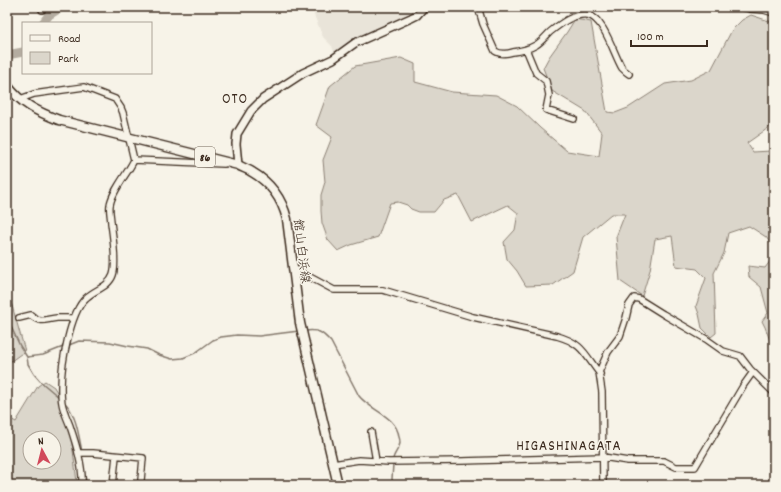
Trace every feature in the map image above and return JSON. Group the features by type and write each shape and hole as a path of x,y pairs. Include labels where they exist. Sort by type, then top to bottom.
{"main road":[{"name":"館山白浜線","path":"7,85 20,99 40,113 59,120 238,165 261,178 276,192 288,220 300,323 338,485"}],"street":[{"path":"134,160 238,165 236,144 237,134 251,111 262,99 303,73 333,59 355,43 412,18 424,7"},
{"path":"478,7 483,24 495,51 505,54 526,49 538,44 551,31 569,18 590,15 596,18 607,34 622,67 629,74"},
{"path":"742,7 774,13"},
{"path":"526,49 536,72 546,81 549,95 546,110 574,119"},
{"path":"20,99 34,94 84,87 115,99 123,113 134,160 113,196 110,205 114,242 113,275 106,285 86,297 81,303 71,324 62,373 62,403 82,453 82,485"},
{"path":"293,268 334,290 382,290 473,317 562,337 582,349 600,374"},
{"path":"603,485 602,392 599,372 608,352 620,336 629,305 634,298 639,299 706,339 723,351 740,356 750,369 774,393"},
{"path":"19,318 31,315 35,320 42,321 57,318 74,318"},
{"path":"333,464 359,460 376,462 462,462 603,457 628,461 664,461 676,467 695,467 743,386 753,372"},
{"path":"371,432 376,462"},
{"path":"82,453 142,458 141,480"},
{"path":"113,485 116,456"}],"shaded area":[{"path":"313,7 408,7 411,14 353,39 343,49 334,52 332,46 323,37 314,15"}],"green space":[{"path":"751,15 774,24 774,124 747,143 753,152 771,151 774,149 774,248 766,237 749,226 728,233 724,253 714,273 716,333 711,337 702,328 696,306 706,278 697,269 676,266 672,236 655,239 650,270 642,296 620,281 616,237 625,214 611,214 583,237 573,271 553,285 526,286 517,271 507,259 504,242 515,230 518,213 508,205 472,222 458,195 444,200 434,212 419,212 398,202 390,203 378,237 351,245 338,251 328,240 322,223 321,195 325,182 323,160 332,137 316,125 330,86 355,66 401,58 415,64 415,82 452,92 496,95 517,106 567,151 599,156 602,133 585,111 552,91 543,68 575,19 591,22 607,112 615,113 628,108 665,84 691,80 711,70 732,30 742,20"},
{"path":"774,256 774,348 762,321 768,313 761,287 749,277 748,266 765,268"},
{"path":"7,288 25,351 7,364"},
{"path":"45,381 54,387 68,411 77,482 71,485 7,485 7,417 16,422 38,386"}],"waterway":[{"path":"44,22 49,15 62,7"},
{"path":"7,55 22,52"},
{"path":"7,318 34,374 60,398"},
{"path":"69,345 79,341 110,342 147,349 172,359 183,358 195,353 213,340 221,337 237,335 259,336 299,331"},
{"path":"305,331 317,331 331,342 359,396 394,424 400,439 400,443 393,460"},
{"path":"27,357 43,355 63,347"},
{"path":"64,402 68,406 74,418 82,452"},
{"path":"82,456 86,481 85,485"},
{"path":"393,464 393,485"}],"district":[{"name":"OTO","path":"235,98"},
{"name":"HIGASHINAGATA","path":"569,445"}]}
